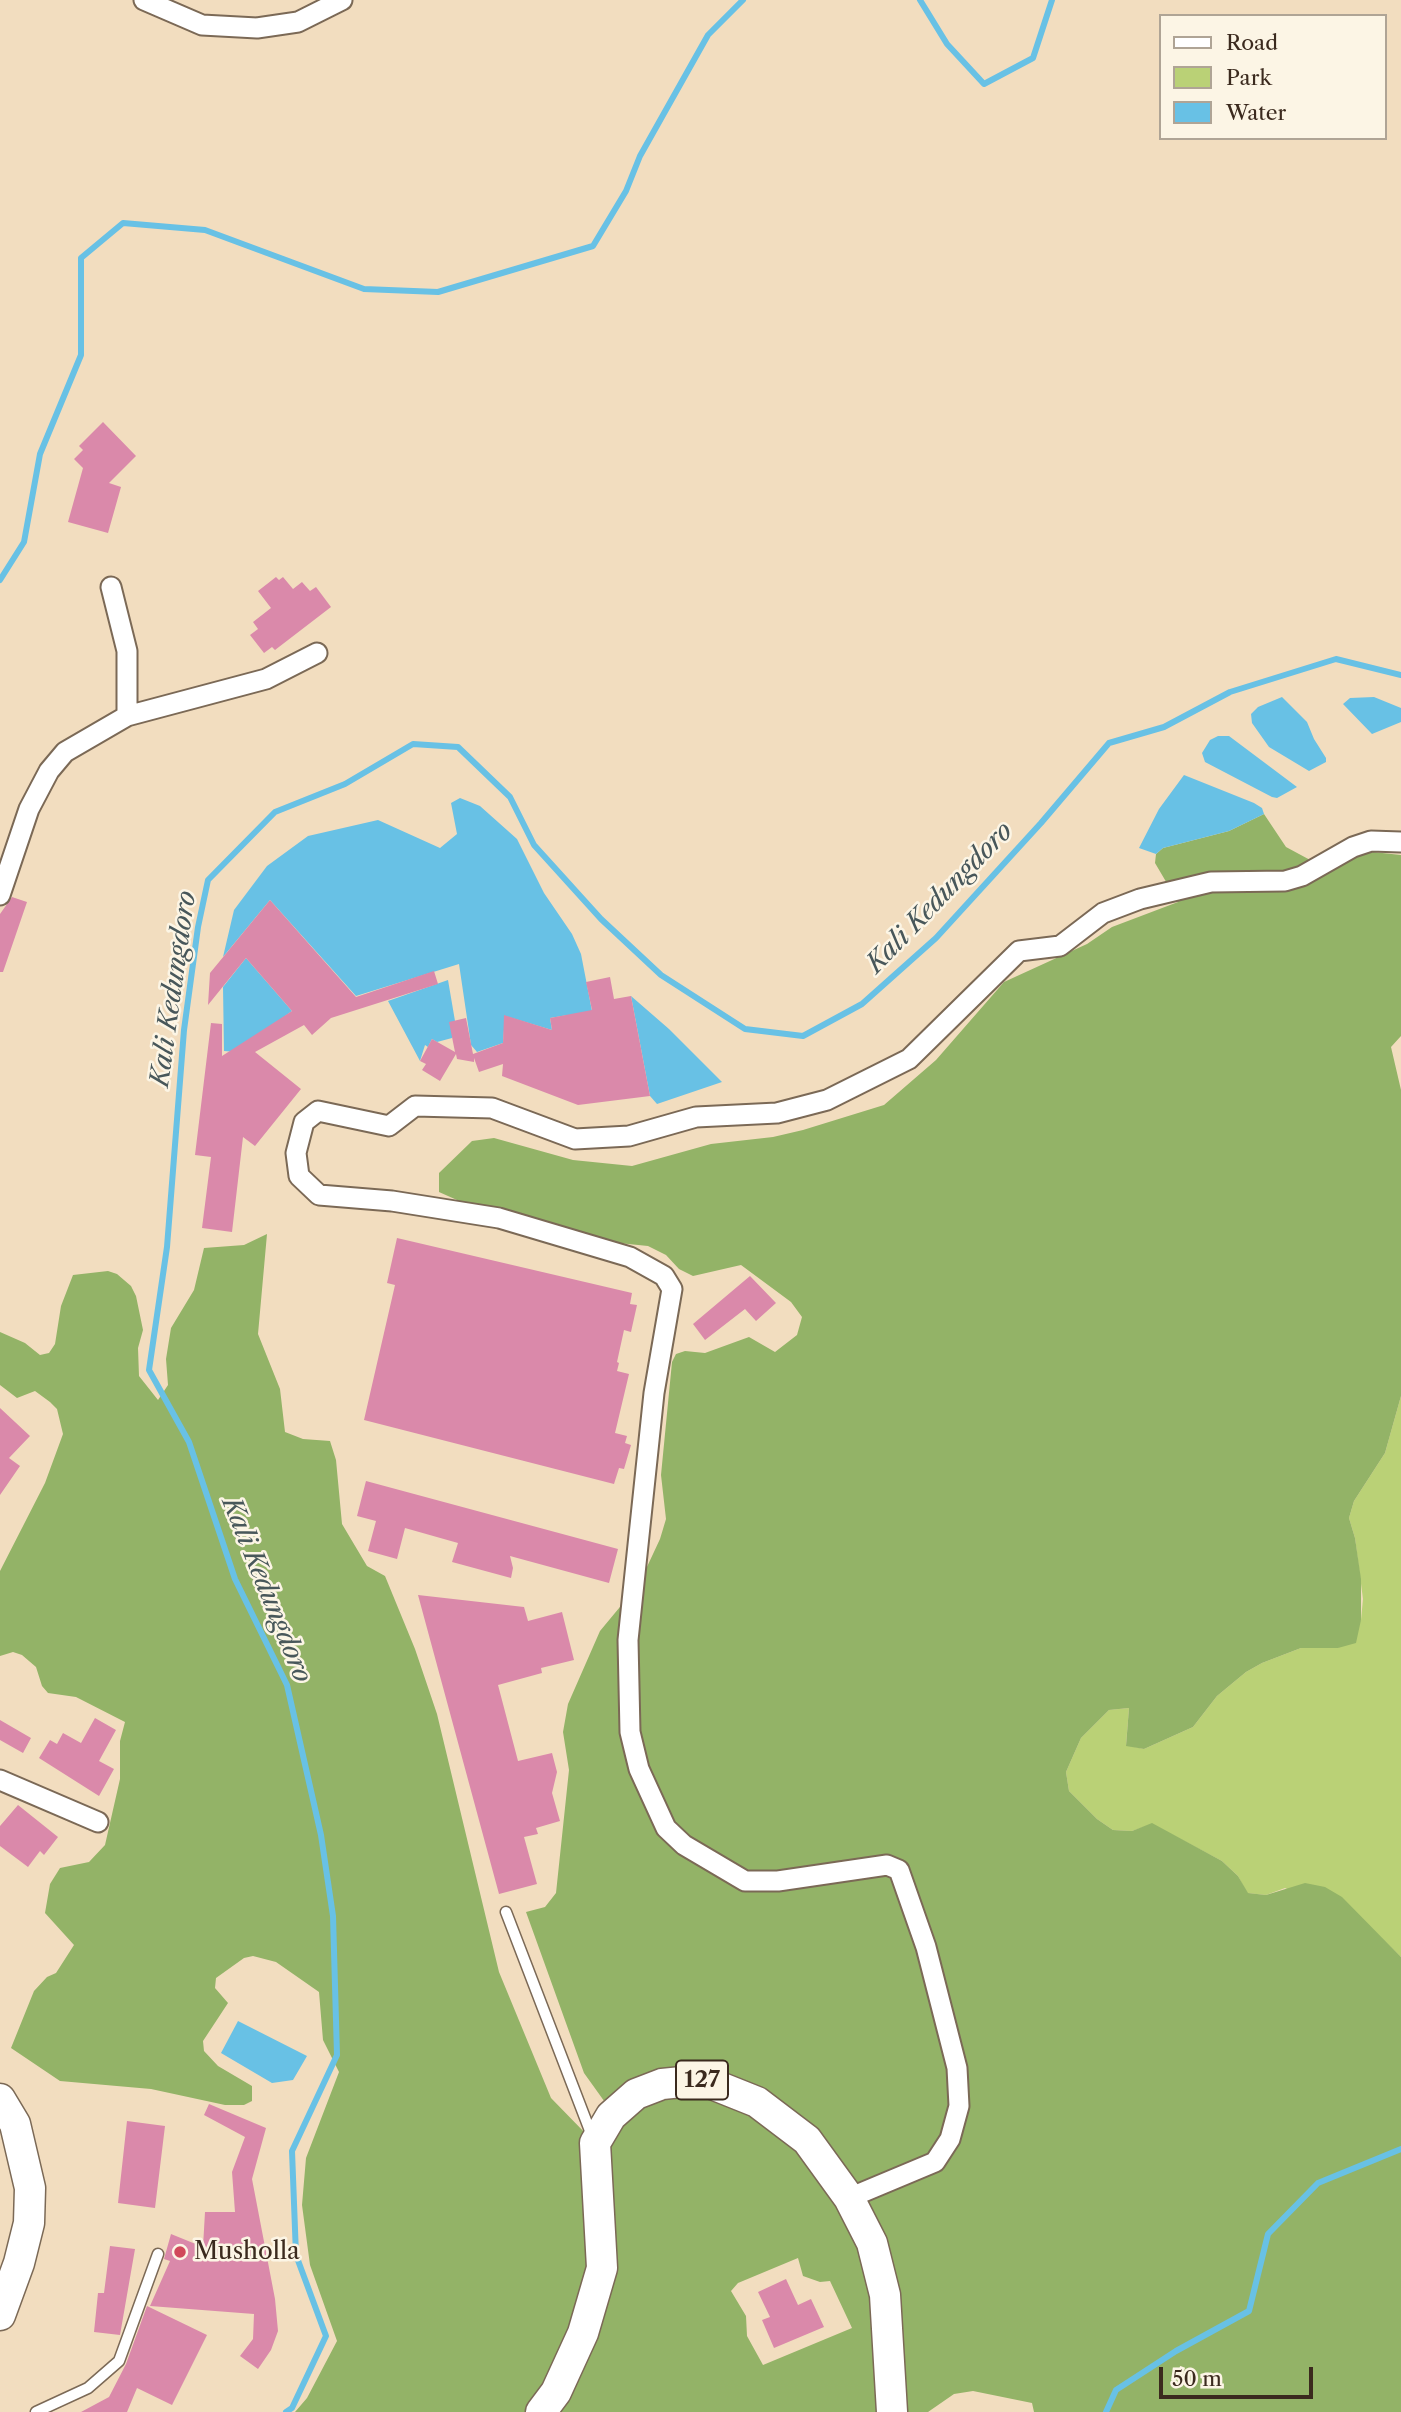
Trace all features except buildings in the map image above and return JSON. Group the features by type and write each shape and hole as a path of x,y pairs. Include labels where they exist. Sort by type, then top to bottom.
{"main road":[{"name":"127","path":"595,2143 611,2116 636,2094 662,2084 702,2080 757,2102 807,2140 849,2198 872,2243 885,2295 892,2412"},
{"path":"0,2099 15,2124 30,2188 29,2223 19,2263 0,2315"},
{"path":"541,2412 556,2392 583,2333 602,2268 595,2143"}],"street":[{"path":"144,0 202,25 257,28 298,22 342,0"},
{"path":"111,587 127,651 127,716"},
{"path":"0,895 29,809 49,771 65,752 127,716 266,679 317,653"},
{"path":"849,2198 935,2162 950,2139 959,2106 957,2068 926,1947 899,1870 887,1864 778,1881 745,1881 684,1845 666,1828 639,1769 630,1732 628,1640 654,1393 672,1289 664,1276 630,1257 499,1218 392,1200 319,1195 299,1176 296,1153 304,1122 318,1111 389,1126 415,1105 492,1108 575,1139 629,1136 696,1117 777,1113 827,1100 909,1059 1019,951 1060,946 1102,913 1140,899 1211,882 1284,881 1302,876 1353,847 1371,841 1401,842"},
{"path":"0,1780 98,1822"}],"lane":[{"path":"506,1912 595,2143"},
{"path":"36,2412 88,2388 119,2361 158,2254"}],"green space":[{"path":"1264,814 1286,847 1312,861 1373,852 1401,855 1401,1036 1391,1047 1401,1090 1401,1396 1385,1453 1354,1501 1349,1518 1361,1579 1361,1620 1356,1643 1338,1648 1301,1648 1262,1663 1246,1672 1217,1696 1193,1727 1144,1749 1126,1746 1129,1708 1109,1710 1081,1738 1066,1772 1069,1791 1097,1819 1113,1830 1132,1831 1152,1823 1222,1861 1238,1876 1248,1893 1266,1895 1305,1883 1325,1887 1342,1897 1401,1957 1401,2412 1034,2412 1032,2403 973,2391 954,2394 928,2412 295,2412 307,2398 337,2341 310,2265 302,2205 306,2158 339,2072 323,2040 319,1992 276,1962 253,1956 244,1958 216,1978 215,1988 228,2003 203,2041 204,2051 218,2066 252,2086 252,2101 244,2105 225,2105 151,2089 60,2081 11,2048 34,1991 47,1977 56,1973 74,1945 45,1913 50,1884 60,1868 89,1862 105,1845 120,1779 120,1741 125,1722 76,1697 48,1693 42,1686 36,1667 22,1655 13,1652 0,1656 0,1571 45,1483 63,1434 57,1409 50,1402 35,1391 17,1398 0,1385 0,1332 25,1343 40,1355 49,1353 55,1344 61,1306 73,1275 108,1271 117,1274 131,1286 136,1296 143,1330 138,1348 139,1376 158,1400 168,1385 166,1359 171,1328 194,1290 204,1248 244,1245 267,1234 258,1334 280,1389 285,1432 303,1439 330,1441 336,1460 342,1524 367,1566 385,1576 415,1649 437,1714 499,1972 551,2098 588,2136 622,2126 584,2073 526,1912 545,1907 556,1893 569,1770 563,1732 568,1704 600,1631 639,1584 660,1539 666,1519 661,1475 672,1362 676,1354 685,1351 705,1353 749,1337 775,1352 797,1335 802,1317 791,1302 741,1265 693,1276 679,1269 666,1255 648,1246 599,1241 484,1212 439,1192 439,1173 472,1141 494,1138 573,1160 632,1166 711,1144 773,1137 803,1130 884,1105 936,1060 1004,982 1087,944 1112,927 1178,902 1155,863 1156,854 1163,848 1229,831","holes":["798,2258 803,2276 820,2282 830,2281 852,2328 763,2365 747,2336 746,2316 731,2291 738,2283"]},
{"path":"1401,1396 1401,1957 1368,1925 1285,1888 1266,1895 1247,1893 1238,1876 1222,1861 1152,1824 1132,1831 1113,1830 1097,1819 1069,1791 1066,1772 1081,1738 1109,1710 1129,1708 1126,1745 1144,1749 1193,1727 1217,1696 1246,1672 1262,1663 1301,1648 1338,1648 1361,1620 1363,1599 1355,1538 1349,1518 1354,1501 1385,1453"}],"water":[{"path":"1282,697 1307,722 1326,758 1326,762 1309,771 1269,747 1252,723 1251,714 1258,707"},
{"path":"1374,697 1401,708 1401,722 1372,734 1343,704 1350,698"},
{"path":"1218,736 1229,736 1297,787 1277,798 1272,797 1205,762 1202,753 1210,740"},
{"path":"1184,775 1254,803 1262,808 1264,814 1229,831 1163,848 1156,854 1139,848 1159,809"},
{"path":"460,798 480,806 517,839 544,893 572,934 581,954 597,1037 568,1015 550,1018 552,1030 505,1016 503,1043 477,1052 471,1045 459,964 356,996 270,900 223,957 234,910 267,866 308,836 378,820 440,848 457,834 451,803"},
{"path":"246,958 292,1011 236,1052 224,1051 223,987"},
{"path":"448,980 455,1021 452,1038 437,1042 432,1039 428,1047 425,1045 420,1061 388,1001"},
{"path":"631,996 669,1029 722,1082 657,1104 650,1096"},
{"path":"238,2021 307,2056 293,2080 272,2083 221,2053"}],"waterway":[{"path":"0,580 24,542 40,454 81,355 81,258 123,223 205,230 364,289 438,292 593,246 626,191 640,156 708,35 743,0"},
{"path":"920,0 947,44 984,84 1033,58 1052,0"},
{"name":"Kali Kedungdoro","path":"286,2412 292,2408 326,2336 296,2255 292,2151 337,2055 333,1916 321,1835 287,1685 235,1579 189,1442 149,1370 167,1247 184,1030 198,927 208,880 275,812 345,784 413,744 458,747 510,797 534,845 601,919 661,975 745,1029 803,1036 862,1004 936,938 1041,823 1109,743 1164,727 1230,692 1336,659 1401,675"},
{"path":"1106,2412 1116,2390 1176,2351 1249,2311 1268,2234 1318,2183 1401,2149"}],"place":[{"name":"Musholla","path":"180,2252"}]}
